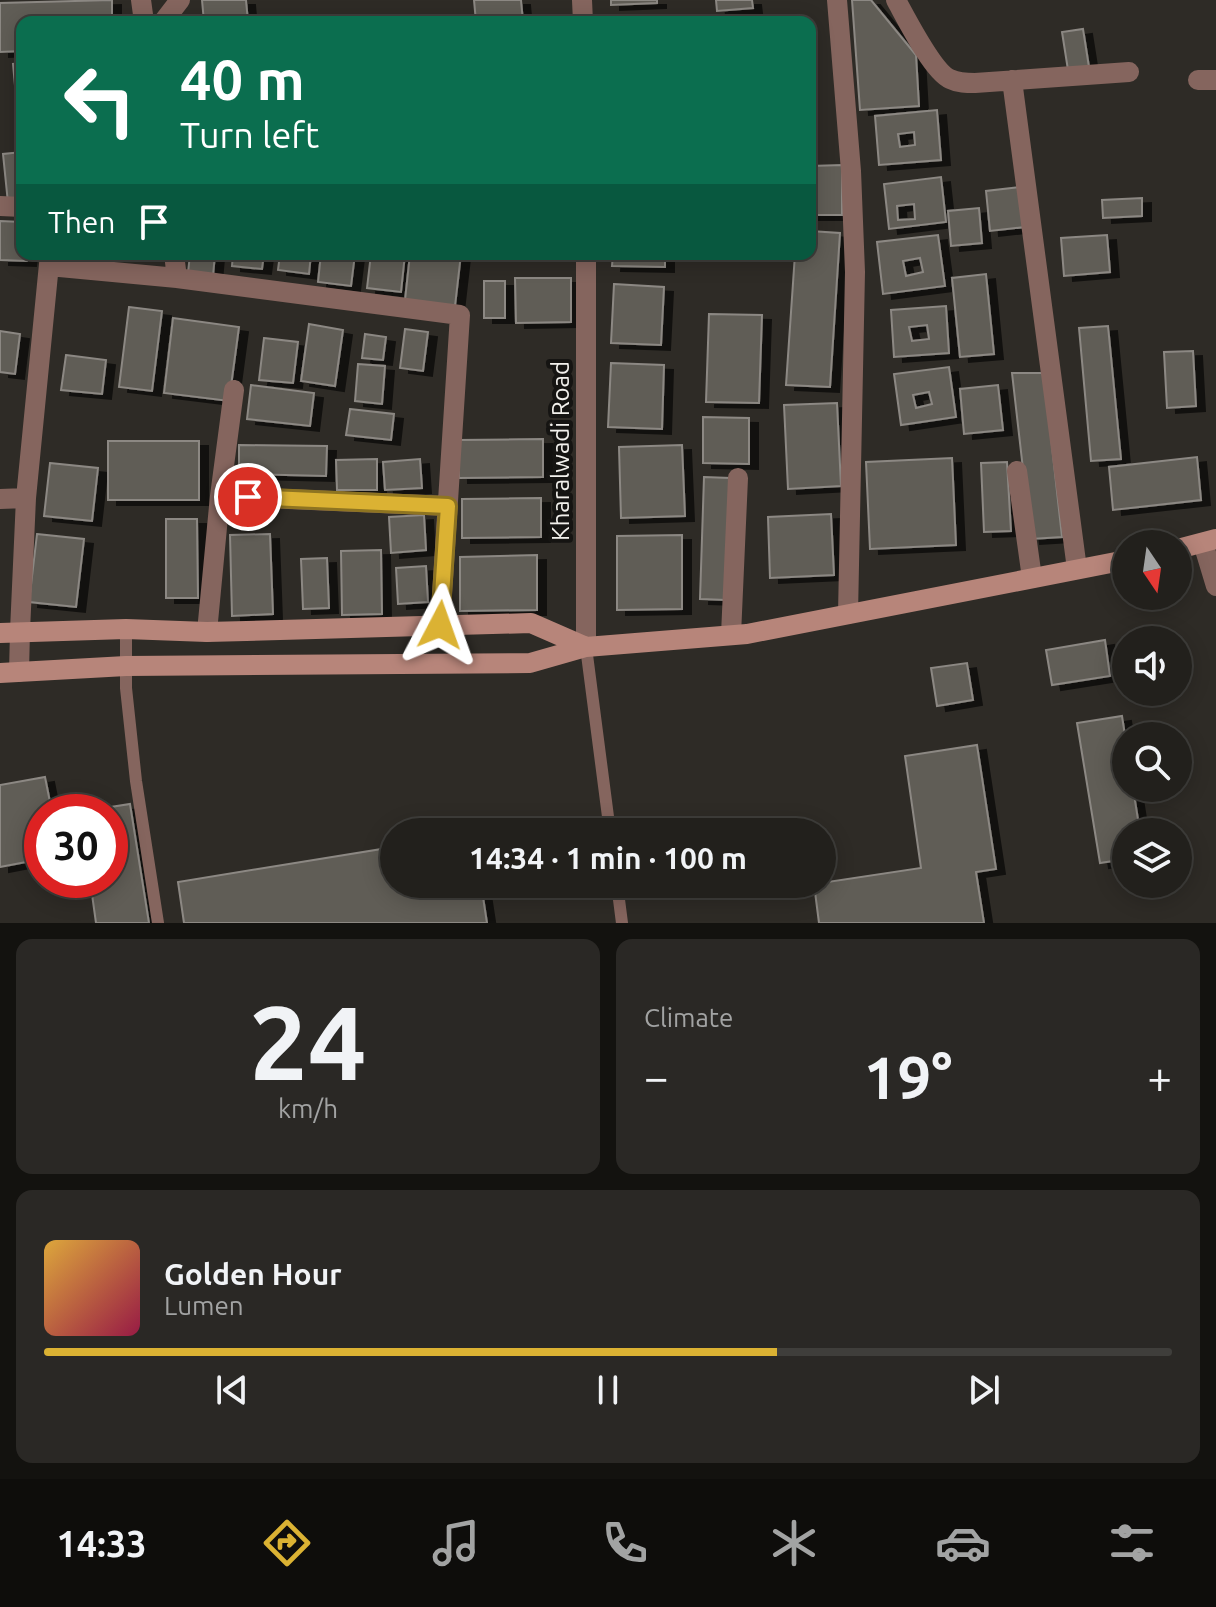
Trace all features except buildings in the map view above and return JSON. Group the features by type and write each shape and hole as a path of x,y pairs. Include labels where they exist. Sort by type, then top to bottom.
{"street":[{"path":"837,0 851,171 855,272 848,614"},
{"path":"896,0 936,69 947,79 975,83 1129,72"},
{"path":"1012,80 1077,569"},
{"path":"440,625 460,315 49,260 10,632 10,672 126,666 530,663 586,647 731,635 1112,563"},
{"path":"175,260 177,278"},
{"name":"Kharalwadi Road","path":"586,260 586,647"},
{"path":"207,632 234,390"},
{"path":"1017,471 1032,578"},
{"path":"731,635 738,478"},
{"path":"220,496 448,506"},
{"path":"0,499 26,498"},
{"path":"1210,541 1216,586"},
{"path":"10,632 126,629 207,632 531,623 586,647"}],"lane":[{"path":"126,629 126,688 136,781 158,923"},
{"path":"586,647 608,818"},
{"path":"619,898 622,923"}],"route":[{"path":"248,497 448,506 440,625"}]}
